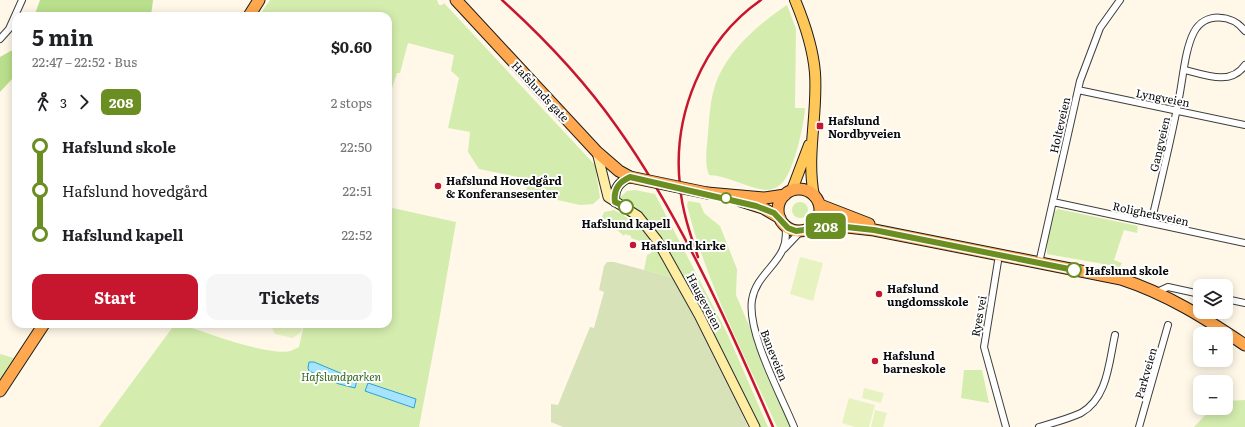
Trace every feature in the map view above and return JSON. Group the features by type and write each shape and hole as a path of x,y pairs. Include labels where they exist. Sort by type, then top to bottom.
{"highway":[{"path":"252,12 259,0"},
{"name":"Hafslunds gate","path":"456,0 597,152 619,171 630,177"},
{"path":"630,177 707,193 756,206 783,221 792,229 801,231 812,226 838,226 916,237"},
{"path":"707,193 765,198 804,190 817,200 854,219 916,237 1121,279 1157,292 1193,310 1245,345"},
{"path":"783,221 779,206 789,193"},
{"path":"812,226 819,217 817,200"},
{"path":"0,391 41,328"}],"main road":[{"path":"795,0 809,37 813,57 815,95 811,175 817,200"},
{"path":"789,193 812,135"},
{"name":"Haugeveien","path":"597,152 606,194 611,200 638,216 657,240 699,315 754,427"},
{"path":"615,202 614,196 617,187 630,177"}],"street":[{"path":"17,12 22,0"},
{"name":"Holteveien","path":"1039,263 1078,90 1100,28 1120,0"},
{"name":"Gangveien","path":"1151,223 1177,110 1191,39 1197,28 1205,21 1215,18 1226,19 1238,24 1245,31"},
{"path":"0,39 9,29 12,22"},
{"path":"1185,70 1211,77 1225,77 1239,72 1245,65"},
{"name":"Lyngveien","path":"1078,90 1245,125"},
{"name":"Rolighetsveien","path":"1053,202 1244,241"},
{"path":"783,221 786,236 784,250"},
{"name":"Baneveien","path":"794,427 754,330 752,308 754,291 759,281 801,231"},
{"name":"Ryes vei","path":"999,255 984,347 1006,427"},
{"path":"1157,292 1168,287 1193,292"},
{"path":"1233,300 1245,303"},
{"name":"Parkveien","path":"1139,427 1168,325"},
{"path":"1040,427 1078,414 1088,408 1094,401 1105,382 1115,335"}],"green space":[{"path":"40,0 153,0 152,12 36,12"},
{"path":"270,0 437,0 439,5 444,3 595,165 600,198 593,204 580,205 526,193 528,179 479,169 468,152 470,132 448,128 459,78 451,71 454,55 408,43 400,73 397,73 392,88 392,12 262,12"},
{"path":"787,5 796,29 795,108 805,108 803,125 795,158 787,176 781,184 775,188 766,190 752,187 724,177 709,175 706,160 709,117 714,89 719,76 734,52 743,41 765,21"},
{"path":"12,50 12,79 0,92 0,57"},
{"path":"635,190 655,194 727,333 768,427 755,427 645,223 615,202 627,191"},
{"path":"688,201 700,203 704,213 720,226 737,269 736,295 750,328 754,330 794,427 777,427 715,290 695,234 687,205"},
{"path":"800,202 806,204 808,210 806,216 800,218 794,216 792,210 794,204"},
{"name":"Hafslundparken","path":"392,208 456,222 419,427 99,427 172,328 192,328 251,347 280,352 291,351 299,347 303,328 392,328"},
{"path":"1058,209 1138,226 1137,233 1124,230 1114,260 1122,263 1120,267 1047,254 1050,223 1052,217"},
{"path":"614,210 642,230 656,248 674,278 644,270 647,255 651,253 652,250 650,246 644,245 645,243 631,238 631,236 625,234 624,236 602,217 604,212"},
{"path":"800,257 823,263 813,301 790,294"},
{"path":"607,262 614,262 674,278 735,398 748,427 563,427 551,422 551,404 558,405 590,327 594,328 604,292 599,290 604,266"},
{"path":"272,328 302,328 301,332 293,338 275,334"},
{"path":"0,354 21,360 0,391"},
{"path":"964,370 982,370 989,403 961,398"},
{"path":"864,388 884,393 881,403 862,398"},
{"path":"849,398 875,405 869,427 855,427 842,423"},
{"path":"1245,400 1245,427 1194,427 1205,415 1233,415 1233,401"},
{"path":"875,410 887,413 883,427 871,427"}],"water":[{"path":"309,362 314,362 357,380 355,388 339,384 309,371"},
{"path":"368,383 416,399 414,408 365,391"}],"railway":[{"path":"502,0 549,45 577,76 617,127 640,161 683,234 721,312 773,427"},
{"path":"698,257 684,213 680,186 679,160 681,133 687,107 695,82 707,58 722,37 740,17 761,0"}],"bus line":[{"name":"208","path":"626,207 615,202 614,196 617,187 624,180 630,177 748,203 774,213 788,228 796,231 807,230 812,226 828,225 874,230 916,237 972,250 1074,270"}],"place":[{"name":"Hafslund Nordbyveien","path":"820,126"},
{"name":"Hafslund Hovedgård & Konferansesenter","path":"438,186"},
{"name":"Hafslund kapell","path":"626,207"},
{"name":"Hafslund kirke","path":"633,245"},
{"name":"Hafslund skole","path":"1074,270"},
{"name":"Hafslund ungdomsskole","path":"879,294"},
{"name":"Hafslund barneskole","path":"875,361"}]}
